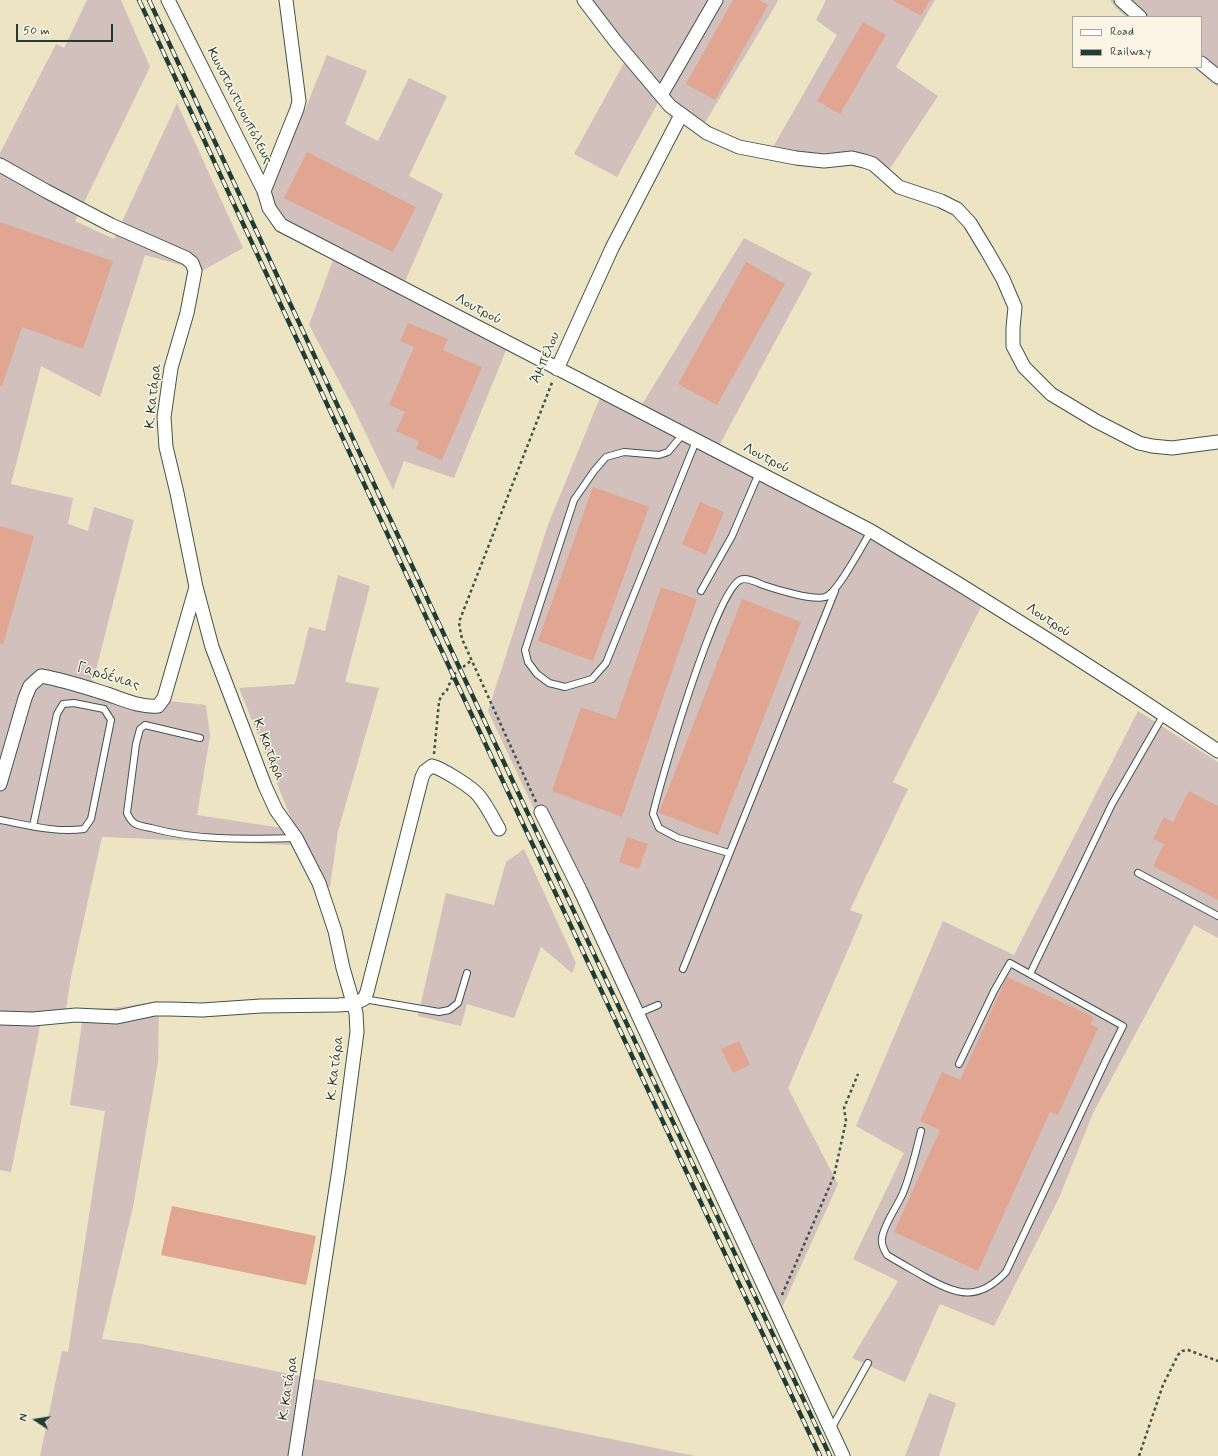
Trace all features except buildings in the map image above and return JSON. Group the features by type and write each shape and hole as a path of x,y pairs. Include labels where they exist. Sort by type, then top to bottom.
{"street":[{"name":"Κωνσταντινουπόλεως","path":"168,0 264,191 269,208 281,225"},
{"path":"264,191 298,109 299,101 286,0"},
{"path":"584,0 616,42 670,106 708,133 739,147 796,158 824,161 852,158 864,161 873,164 899,187 941,201 956,209 970,223 987,251 1003,279 1015,307 1013,346 1024,368 1051,394 1096,422 1139,443 1172,448 1218,442"},
{"path":"661,95 716,0"},
{"path":"1121,0 1139,16"},
{"path":"1202,64 1218,77"},
{"name":"Άμπελου","path":"557,369 612,248 681,115"},
{"name":"Κ. Κατάρα","path":"0,165 111,225 186,258 192,263 195,271 187,313 171,368 164,417 166,447 196,587 212,647 256,766 276,810 296,838 319,883 335,931 343,968 359,1001 356,1013 357,1032 343,1139 322,1287 295,1456"},
{"name":"Λουτρού","path":"281,225 871,531 955,581 1164,714 1218,751"},
{"name":"Γαρδένιας","path":"0,784 24,698 30,686 41,676 63,680 131,702 158,706 164,698 196,587"},
{"path":"0,1018 32,1019 76,1015 118,1017 155,1009 170,1008 202,1010 261,1006 338,1005 359,1001 382,940 422,777 425,771 432,766 451,775 479,795 499,829"},
{"path":"541,812 580,890 843,1456"}],"lane":[{"path":"683,434 668,452 659,455 624,452 606,457 594,471 574,500 525,650 528,662 537,674 549,683 565,687 592,679 606,663 696,440"},
{"path":"701,591 732,536 759,473"},
{"path":"683,970 836,589 871,531"},
{"path":"729,853 678,838 660,828 653,814 677,729 701,657 726,599 735,583 742,579 753,581 775,589 816,598 826,597 836,589"},
{"path":"0,820 33,826 71,831 84,829 91,819 111,720 104,709 74,703 63,704 57,714 33,826"},
{"path":"1030,974 1112,804 1164,714"},
{"path":"200,738 145,725 140,729 136,744 127,813 129,819 135,824 196,837 254,839 296,838"},
{"path":"1138,873 1218,916"},
{"path":"921,1131 903,1192 885,1228 882,1239 887,1256 946,1288 964,1292 983,1290 992,1285 1006,1272 1123,1026 1010,963 994,992 959,1064"},
{"path":"359,1001 439,1012 449,1010 458,1003 467,973"},
{"path":"637,1014 658,1005"},
{"path":"831,1429 868,1362"}],"path":[{"name":"Άμπελου","path":"472,660 462,639 459,622 557,369"},
{"path":"432,766 439,702 441,696 447,690 453,675 472,660 541,812"},
{"path":"776,1310 834,1176 846,1121 844,1108 858,1074"},
{"path":"1138,1456 1163,1385 1178,1354 1182,1350 1188,1350 1218,1361"}],"shaded area":[{"path":"87,0 121,0 150,67 75,221 114,239 177,103 243,248 202,271 145,255 100,397 41,366 11,484 73,498 68,524 88,531 94,507 134,520 92,686 130,697 206,705 210,736 197,815 282,828 292,821 239,688 295,684 309,627 325,631 338,575 370,586 345,682 379,688 338,831 330,887 314,889 291,845 102,837 71,977 66,1009 43,1011 11,1172 0,1170 0,153 56,44 64,48"},
{"path":"579,0 778,1 698,134 659,101 617,177 574,154 624,63"},
{"path":"826,0 935,0 896,67 938,96 889,170 850,152 811,153 772,149 837,35 816,20"},
{"path":"1110,0 1218,0 1218,87 1195,68 1202,68 1202,16 1125,16"},
{"path":"327,55 367,71 345,124 378,141 409,78 447,96 409,176 443,194 399,295 507,348 454,478 404,461 393,490 354,409 309,325 333,260 275,231 256,194 287,120 305,110"},
{"path":"744,238 812,273 713,457 880,543 981,607 893,782 908,789 850,910 863,915 788,1088 838,1184 775,1323 488,711 549,522 600,398 635,416"},
{"path":"1138,711 1218,762 1218,938 1194,925 1093,1113 1059,1198 994,1326 940,1304 905,1382 852,1358 898,1281 853,1259 904,1153 856,1126 943,921 1014,955"},
{"path":"524,849 576,963 572,973 541,947 514,1018 467,1004 461,1026 418,1016 446,893 494,905 506,862"},
{"path":"159,1001 158,1062 133,1207 102,1339 142,1344 695,1456 40,1456 62,1351 68,1352 105,1111 70,1105 84,1009 113,1008"},
{"path":"929,1393 956,1403 939,1456 905,1456"}],"railway":[{"path":"139,0 453,675 820,1456"},
{"path":"149,0 460,669 830,1456"}]}
